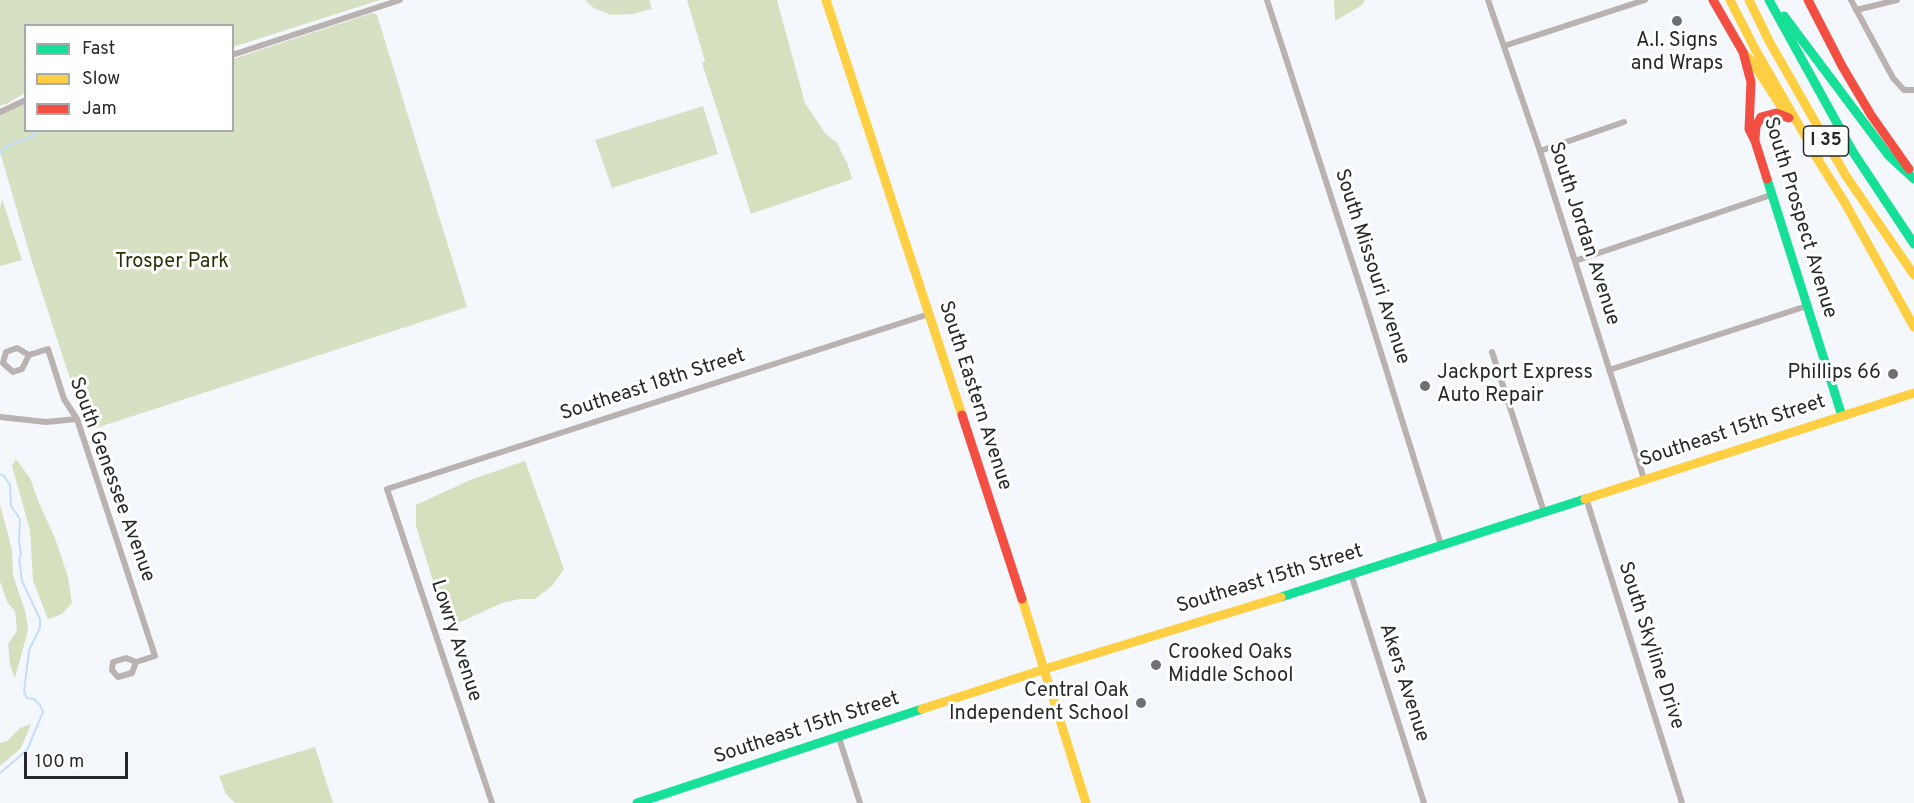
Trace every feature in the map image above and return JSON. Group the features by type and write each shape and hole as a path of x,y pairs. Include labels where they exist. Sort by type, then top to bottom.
{"main road":[{"name":"South Eastern Avenue","path":"826,0 1045,669 1086,803"},
{"name":"South Prospect Avenue","path":"1713,0 1743,52 1751,82 1748,122 1842,416"},
{"path":"1730,0 1755,49 1914,327"},
{"name":"I 35","path":"1749,0 1791,80 1846,176 1914,275"},
{"path":"1771,0 1889,156 1914,178"},
{"name":"I 35","path":"1771,0 1800,59 1847,142 1914,244"},
{"path":"1808,0 1842,66 1871,115 1914,178"},
{"path":"1743,52 1753,63 1819,160"},
{"path":"1755,141 1756,126 1761,117 1776,113 1789,118"},
{"name":"Southeast 15th Street","path":"637,803 1045,669 1351,574 1914,393"}],"street":[{"path":"234,54 400,0"},
{"name":"South Missouri Avenue","path":"1268,0 1441,545"},
{"name":"South Jordan Avenue","path":"1488,0 1540,151 1644,479"},
{"path":"1504,46 1645,0"},
{"path":"1851,0 1893,78 1904,90 1914,90"},
{"path":"1856,10 1897,0"},
{"path":"0,112 24,101"},
{"path":"1540,151 1624,122"},
{"path":"1575,261 1771,195"},
{"path":"1609,370 1807,306"},
{"name":"Southeast 18th Street","path":"387,489 929,314"},
{"path":"17,348 29,355 22,369 13,372 3,363 6,352 17,348"},
{"name":"South Genessee Avenue","path":"29,355 48,349 64,399 76,419 155,656 136,662"},
{"path":"1492,352 1544,512"},
{"path":"0,417 46,422 76,419"},
{"name":"Lowry Avenue","path":"387,489 492,803"},
{"name":"South Skyline Drive","path":"1586,498 1682,803"},
{"name":"Akers Avenue","path":"1351,574 1424,803"},
{"path":"839,738 860,803"}],"green space":[{"path":"0,0 380,0 234,47 234,24 24,24 24,94 0,106"},
{"path":"585,0 649,0 652,9 632,14 611,15 594,8"},
{"path":"687,0 777,0 805,103 825,133 837,143 852,179 751,214 702,63 705,61"},
{"path":"1334,0 1365,0 1362,5 1335,21"},
{"name":"Trosper Park","path":"372,13 377,15 467,307 87,431 32,262 0,152 0,113 24,104 24,132 234,132 234,59"},
{"path":"703,106 718,154 612,188 595,140"},
{"path":"2,199 22,260 0,266 0,209"},
{"path":"16,459 30,478 55,538 68,577 72,603 62,614 48,619 33,581 30,530 12,466"},
{"path":"525,461 564,569 553,585 535,599 519,599 502,603 456,624 442,610 416,526 416,505 470,480"},
{"path":"0,504 12,550 13,575 26,614 28,630 15,678 10,665 8,644 17,631 15,611 7,602 0,581"},
{"path":"31,724 21,748 0,766 0,743 7,741 20,728"},
{"path":"315,747 333,803 235,803 226,794 219,776"}],"waterway":[{"path":"0,154 5,147 33,136 36,132"},
{"path":"0,474 10,485 11,506 20,519 21,554 19,559 22,581 40,619 40,628 29,650 24,692 27,698 34,699 40,705 43,712 27,750 0,773"}],"traffic: fast":[{"path":"1769,0 1853,152 1914,244"},
{"path":"1784,16 1889,156 1914,179"},
{"path":"1767,179 1842,416"},
{"path":"1281,597 1585,499"},
{"path":"637,803 922,709"}],"traffic: slow":[{"path":"826,0 962,415"},
{"path":"1730,0 1755,49 1819,160"},
{"path":"1749,0 1769,41 1846,176 1914,275"},
{"path":"1745,54 1786,114"},
{"path":"1815,155 1845,203 1914,327"},
{"path":"1585,499 1914,393"},
{"path":"922,709 1281,597"},
{"path":"1022,599 1086,803"}],"traffic: jam":[{"path":"1713,0 1743,52 1751,82 1749,129 1767,179"},
{"path":"1808,0 1842,66 1871,115 1909,169"},
{"path":"1755,139 1756,126 1761,117 1776,113 1789,118"},
{"path":"962,415 1022,599"}],"place":[{"name":"A.I. Signs and Wraps","path":"1677,21"},
{"name":"Phillips 66","path":"1893,374"},
{"name":"Jackport Express Auto Repair","path":"1425,386"},
{"name":"Crooked Oaks Middle School","path":"1156,665"},
{"name":"Central Oak Independent School","path":"1141,703"}]}
